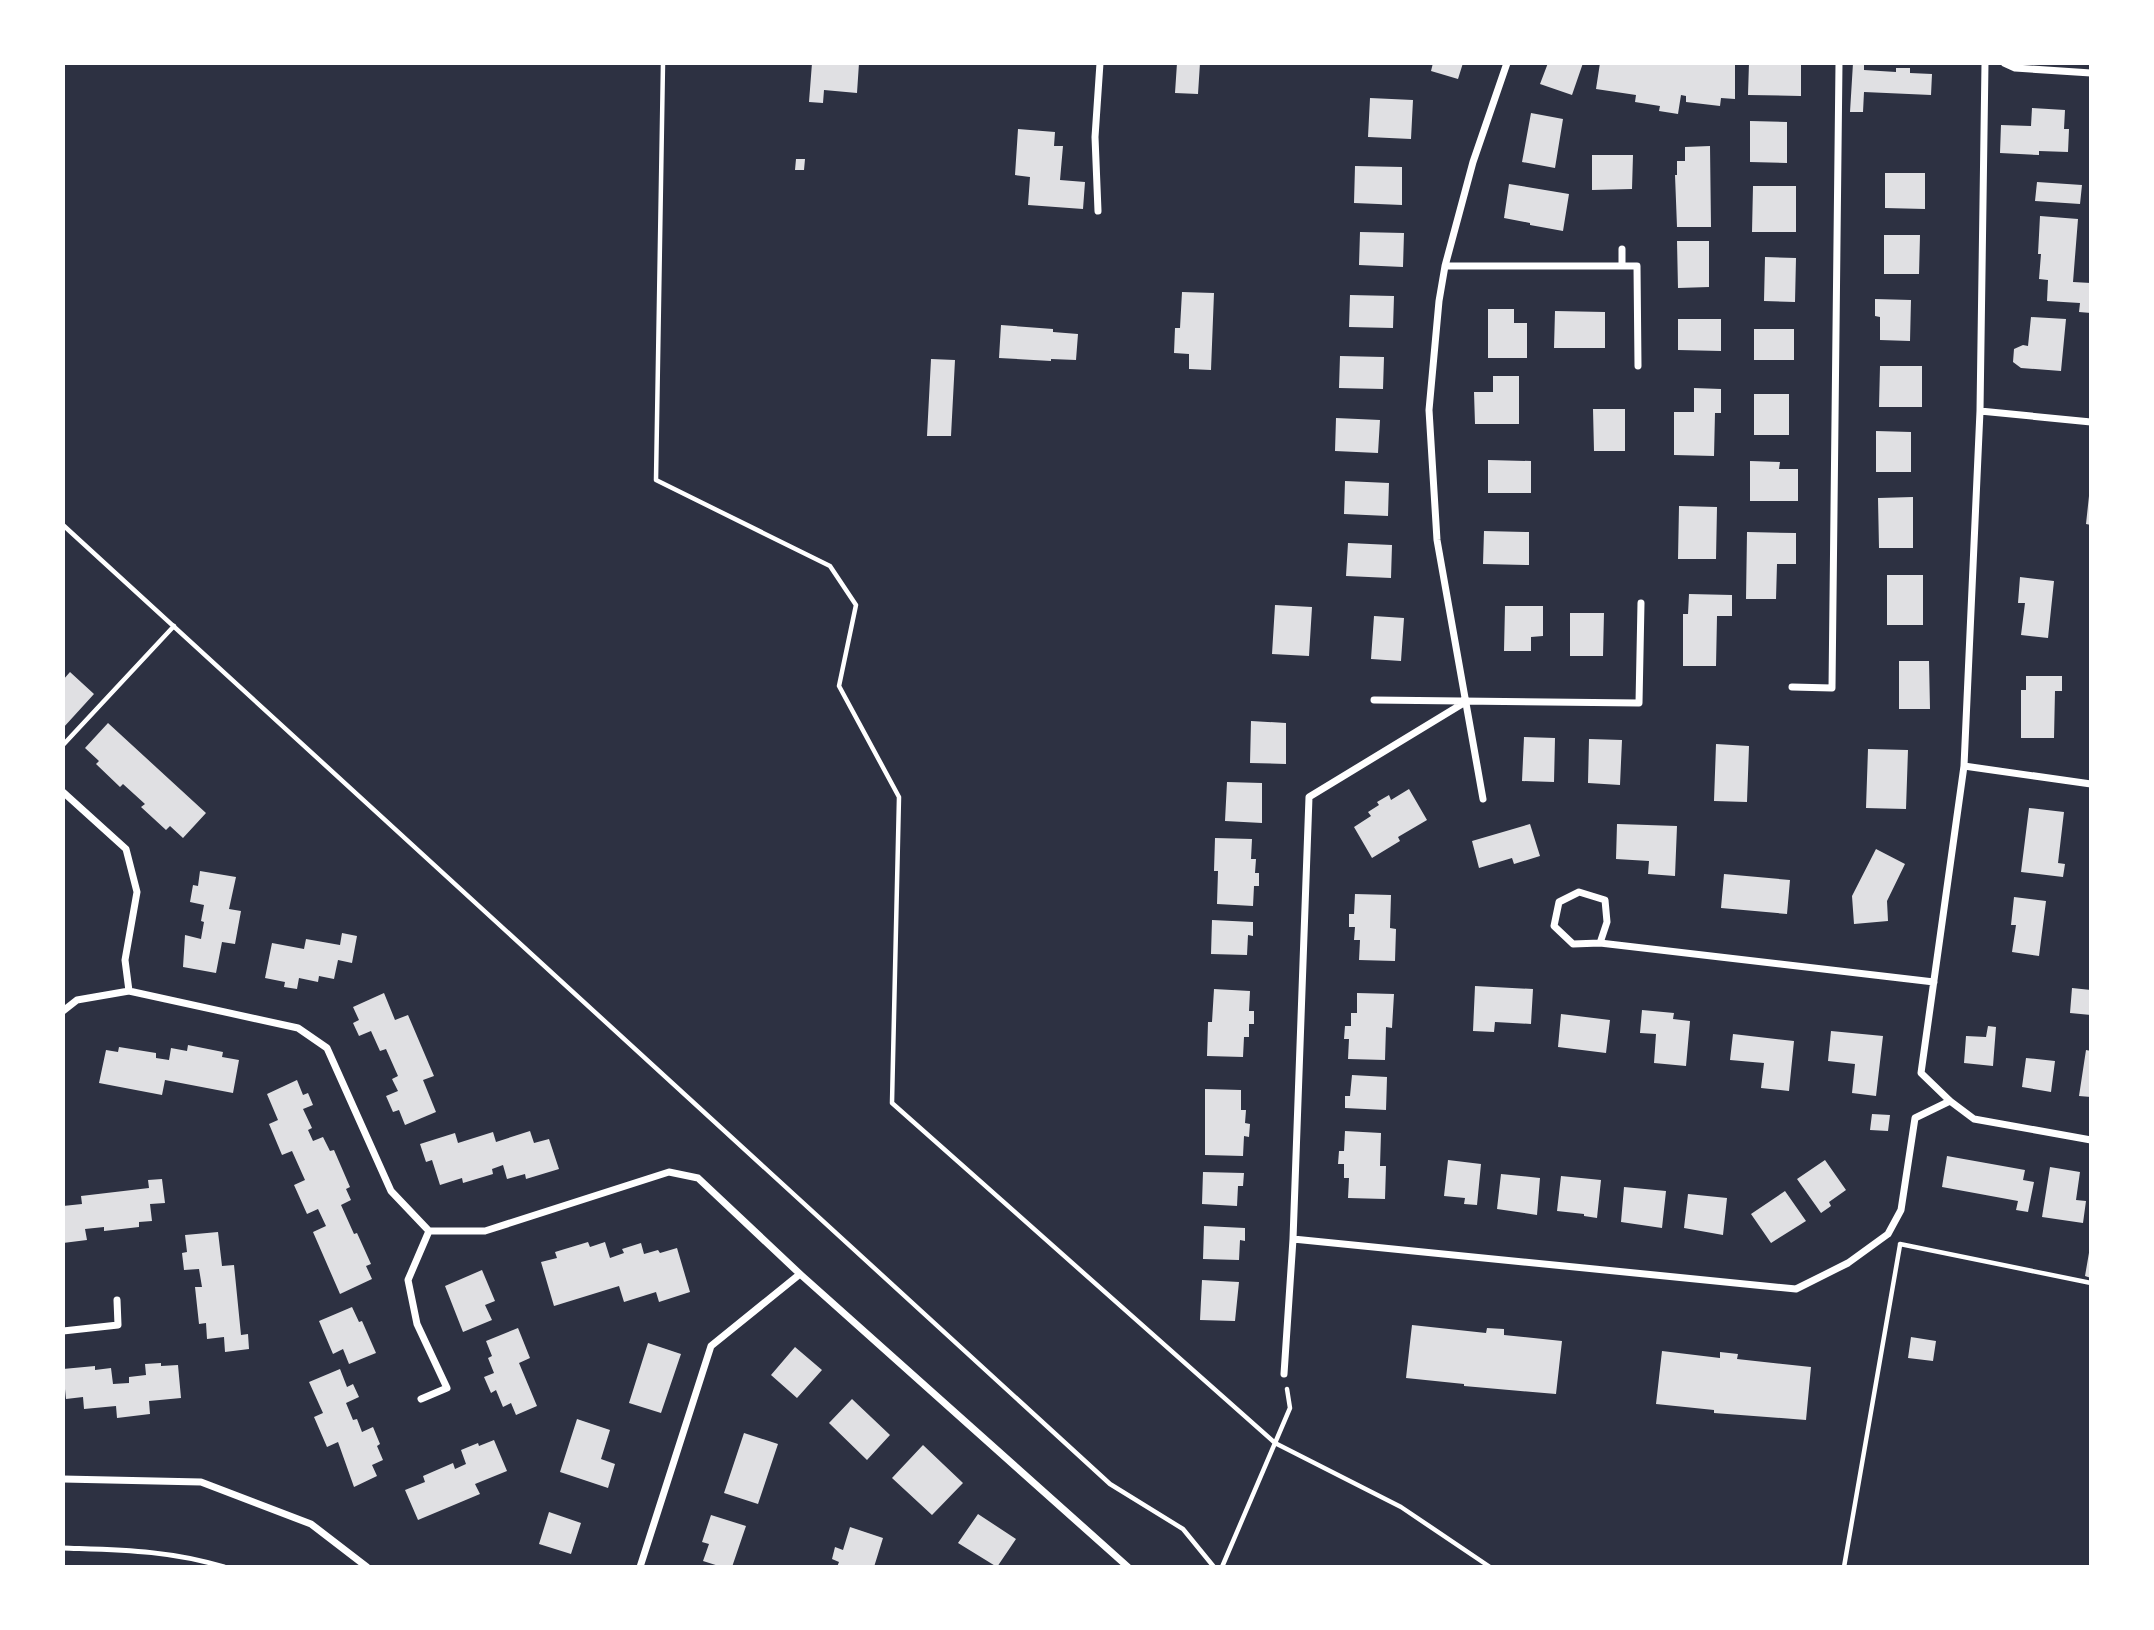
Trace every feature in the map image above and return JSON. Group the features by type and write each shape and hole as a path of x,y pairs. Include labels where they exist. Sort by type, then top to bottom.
{"street":[{"path":"1098,211 1095,137 1100,63"},
{"path":"1483,799 1437,540 1429,410 1445,266 1473,162 1507,63"},
{"path":"1792,687 1832,688 1839,63"},
{"path":"1985,63 1980,411 1964,766 1921,1073 1973,1119 2091,1140"},
{"path":"2004,63 2015,68 2091,74"},
{"path":"1622,249 1622,266"},
{"path":"1445,266 1637,266 1638,366"},
{"path":"1980,411 2091,422"},
{"path":"1374,699 1639,703 1641,603"},
{"path":"1284,1374 1293,1239 1308,797 1467,701"},
{"path":"1964,766 2091,784"},
{"path":"63,792 126,849 137,892 125,960 129,991"},
{"path":"1600,943 1607,922 1605,900 1579,892 1559,902 1554,926 1573,944 1600,943 1934,982"},
{"path":"63,1011 77,1000 129,991 298,1028 327,1048 391,1191 429,1231 485,1231 669,1172 698,1178 800,1274 1128,1567"},
{"path":"1293,1239 1796,1289 1848,1263 1888,1234 1901,1210 1916,1118 1950,1101"},
{"path":"421,1399 447,1388 416,1324 408,1280 429,1231"},
{"path":"640,1567 711,1346 800,1274"},
{"path":"63,1331 118,1325 117,1300"},
{"path":"63,1479 201,1482 311,1524 367,1567"}],"lane":[{"path":"63,1548 152,1551 198,1559 224,1567"}],"path":[{"path":"663,63 656,480 830,566 856,605 839,686 899,797 892,1103 1275,1443 1401,1507 1490,1567"},
{"path":"63,525 1110,1484 1183,1529 1214,1567"},
{"path":"63,745 174,626"},
{"path":"1888,1234 1900,1244 2091,1283"},
{"path":"1844,1567 1900,1244"},
{"path":"1222,1567 1290,1408 1284,1374"}],"building":[{"path":"812,63 859,63 857,93 824,90 823,103 809,102"},
{"path":"1177,63 1200,63 1198,94 1175,93"},
{"path":"1433,63 1463,63 1458,79 1431,71"},
{"path":"1548,63 1583,63 1572,95 1540,84"},
{"path":"1600,63 1735,63 1735,99 1721,98 1720,106 1686,102 1686,96 1681,95 1678,114 1659,111 1660,106 1635,102 1636,95 1596,89"},
{"path":"1749,63 1801,63 1801,96 1748,95"},
{"path":"1853,63 1864,63 1864,70 1896,72 1896,68 1910,68 1910,73 1932,74 1931,95 1864,92 1863,112 1850,112"},
{"path":"1370,98 1413,100 1411,139 1368,137"},
{"path":"2032,108 2065,110 2064,129 2069,129 2068,152 2039,151 2039,155 2000,153 2001,125 2031,126"},
{"path":"1531,113 1563,119 1555,168 1522,162"},
{"path":"1750,121 1787,122 1787,163 1750,162"},
{"path":"1018,129 1055,132 1054,146 1063,146 1060,180 1085,182 1083,209 1028,205 1030,177 1015,175"},
{"path":"1710,146 1711,227 1677,227 1677,161 1685,161 1685,147"},
{"path":"1592,155 1633,155 1632,189 1592,190"},
{"path":"796,159 805,159 804,170 795,170"},
{"path":"1355,166 1402,167 1402,205 1354,203"},
{"path":"1885,173 1925,173 1925,209 1885,208"},
{"path":"2037,182 2082,185 2080,204 2035,201"},
{"path":"1509,184 1569,194 1563,231 1504,218"},
{"path":"1753,186 1796,186 1796,232 1752,232"},
{"path":"2040,216 2078,219 2073,282 2091,283 2091,313 2079,312 2080,303 2047,301 2048,280 2039,279"},
{"path":"1360,232 1404,233 1403,267 1359,265"},
{"path":"1884,235 1920,235 1919,274 1884,274"},
{"path":"1677,241 1709,241 1709,287 1678,288"},
{"path":"1765,257 1796,258 1795,302 1764,301"},
{"path":"1182,292 1214,293 1211,370 1189,369 1189,354 1174,353 1175,328 1180,328"},
{"path":"1350,295 1394,296 1393,328 1349,327"},
{"path":"1875,299 1911,300 1910,341 1880,340 1880,317 1875,316"},
{"path":"1488,309 1514,309 1514,323 1527,323 1527,358 1488,358"},
{"path":"1555,311 1605,312 1605,348 1554,348"},
{"path":"2031,317 2066,319 2061,371 2021,368 2013,362 2014,349 2028,346"},
{"path":"1678,319 1721,319 1721,351 1678,350"},
{"path":"1001,325 1078,334 1076,360 999,358"},
{"path":"1754,329 1794,329 1794,360 1754,360"},
{"path":"1340,356 1384,357 1383,389 1339,388"},
{"path":"931,359 955,360 951,436 927,436"},
{"path":"1880,366 1922,366 1922,407 1879,407"},
{"path":"1493,376 1519,376 1519,424 1475,424 1474,392 1493,392"},
{"path":"1694,388 1721,389 1721,413 1715,413 1714,456 1674,455 1674,412 1694,412"},
{"path":"1754,394 1789,394 1789,435 1754,435"},
{"path":"1593,409 1625,409 1625,451 1594,451"},
{"path":"1336,418 1380,420 1378,453 1335,451"},
{"path":"1876,431 1911,432 1911,472 1876,472"},
{"path":"1488,460 1531,461 1531,493 1488,493"},
{"path":"1750,461 1780,462 1779,469 1798,469 1798,501 1750,501"},
{"path":"1345,481 1389,483 1388,516 1344,514"},
{"path":"2091,496 2091,525 2086,524"},
{"path":"1913,497 1913,548 1879,548 1878,498"},
{"path":"1679,506 1717,507 1716,559 1678,559"},
{"path":"1484,531 1529,532 1529,565 1483,564"},
{"path":"1747,532 1796,533 1796,564 1777,564 1776,599 1746,599"},
{"path":"1348,543 1392,545 1391,578 1346,576"},
{"path":"1887,575 1923,575 1923,625 1887,625"},
{"path":"2020,577 2054,581 2048,638 2021,635 2025,603 2018,603"},
{"path":"1689,594 1732,595 1732,616 1717,616 1716,666 1683,666 1683,614 1688,614"},
{"path":"1275,605 1312,607 1309,656 1272,654"},
{"path":"1505,606 1543,606 1543,636 1531,637 1531,651 1504,651"},
{"path":"1570,613 1604,613 1603,656 1570,656"},
{"path":"1374,616 1404,618 1401,661 1371,659"},
{"path":"1899,661 1929,661 1930,709 1899,709"},
{"path":"70,672 94,694 63,728 63,680"},
{"path":"2026,676 2062,676 2062,691 2055,691 2054,738 2021,738 2021,690 2026,690"},
{"path":"1251,721 1286,723 1286,764 1250,763"},
{"path":"108,723 206,813 183,838 170,826 166,830 141,807 145,804 123,784 120,787 96,764 99,761 85,748"},
{"path":"1524,737 1555,738 1554,782 1522,781"},
{"path":"1589,739 1622,740 1620,785 1588,783"},
{"path":"1716,744 1749,746 1747,802 1714,801"},
{"path":"1868,749 1908,750 1906,809 1866,808"},
{"path":"1227,782 1262,783 1262,823 1225,821"},
{"path":"1409,789 1427,820 1398,837 1400,841 1372,858 1354,827 1371,816 1368,812 1379,805 1377,802 1389,795 1391,800"},
{"path":"2029,808 2064,812 2058,863 2065,864 2063,877 2021,872"},
{"path":"1530,824 1540,856 1514,864 1512,858 1479,868 1472,841"},
{"path":"1617,824 1677,826 1675,876 1648,874 1649,861 1616,859"},
{"path":"1215,838 1252,839 1251,859 1256,859 1255,873 1259,873 1259,886 1254,886 1253,906 1217,904"},
{"path":"1876,849 1905,864 1887,901 1888,921 1854,924 1852,896"},
{"path":"200,871 236,877 229,909 241,911 235,944 222,942 216,973 183,967 185,935 201,939 204,905 190,902 193,885 198,886"},
{"path":"1724,874 1790,880 1787,914 1721,908"},
{"path":"1355,894 1391,895 1390,928 1396,929 1395,961 1359,960 1360,940 1354,940 1355,927 1349,927 1349,914 1354,914"},
{"path":"2014,897 2046,901 2039,956 2012,952 2016,925 2011,925"},
{"path":"1212,920 1253,922 1253,936 1248,935 1247,955 1211,954"},
{"path":"342,933 357,936 352,963 338,960 334,979 319,976 318,982 299,978 297,989 284,987 285,982 265,978 272,943 304,949 306,939 340,945"},
{"path":"1475,986 1533,989 1531,1024 1495,1022 1494,1032 1473,1031"},
{"path":"2072,988 2091,990 2091,1015 2070,1013"},
{"path":"1214,989 1250,991 1249,1011 1254,1011 1254,1024 1249,1024 1249,1037 1244,1037 1243,1057 1207,1056 1208,1022 1212,1022"},
{"path":"384,993 395,1020 408,1015 434,1076 423,1080 436,1112 405,1125 399,1110 393,1112 386,1096 398,1091 392,1079 398,1076 386,1049 380,1051 371,1031 359,1036 353,1023 359,1020 353,1007"},
{"path":"1357,993 1394,994 1392,1028 1386,1027 1385,1060 1348,1059 1349,1039 1344,1039 1345,1026 1351,1026 1351,1013 1357,1013"},
{"path":"1642,1010 1674,1013 1673,1019 1690,1021 1686,1066 1654,1063 1656,1034 1640,1033"},
{"path":"1561,1014 1610,1020 1606,1053 1558,1047"},
{"path":"1988,1026 1996,1027 1993,1066 1964,1063 1966,1036 1986,1037"},
{"path":"1831,1031 1883,1036 1876,1096 1852,1093 1855,1064 1828,1061"},
{"path":"1733,1034 1794,1041 1789,1091 1761,1088 1764,1063 1730,1060"},
{"path":"188,1045 223,1052 222,1057 239,1060 233,1093 165,1080 162,1095 99,1083 106,1050 118,1052 119,1047 156,1053 156,1058 169,1060 171,1048 187,1051"},
{"path":"2086,1050 2091,1051 2091,1097 2079,1096"},
{"path":"2026,1058 2055,1061 2051,1092 2022,1087"},
{"path":"1352,1075 1387,1077 1386,1110 1345,1108 1345,1096 1350,1096"},
{"path":"297,1080 303,1095 308,1093 313,1105 303,1109 312,1128 308,1130 313,1141 323,1137 330,1151 334,1150 350,1187 346,1189 351,1200 341,1205 371,1264 366,1266 372,1279 340,1294 313,1232 326,1226 318,1209 307,1214 294,1185 305,1180 292,1151 282,1155 269,1124 278,1120 267,1094"},
{"path":"1205,1089 1241,1090 1241,1110 1246,1110 1245,1123 1250,1124 1249,1137 1244,1136 1243,1156 1205,1155"},
{"path":"1872,1114 1890,1115 1888,1131 1870,1130"},
{"path":"530,1131 534,1143 549,1139 559,1169 526,1179 525,1174 507,1179 503,1165 492,1169 493,1174 463,1183 462,1178 440,1185 432,1160 426,1162 420,1144 455,1133 458,1143 493,1132 496,1142"},
{"path":"1345,1131 1381,1133 1380,1166 1386,1166 1385,1199 1348,1198 1349,1178 1344,1178 1344,1164 1338,1164 1339,1151 1344,1151"},
{"path":"1947,1156 2025,1170 2023,1180 2034,1182 2028,1212 2016,1210 2018,1201 1942,1187"},
{"path":"1448,1160 1481,1164 1477,1205 1464,1204 1465,1198 1444,1196"},
{"path":"1825,1160 1846,1190 1829,1202 1831,1206 1821,1213 1797,1179"},
{"path":"2050,1167 2080,1172 2076,1200 2086,1201 2083,1223 2042,1217"},
{"path":"1203,1172 1244,1173 1243,1186 1238,1186 1237,1206 1202,1204"},
{"path":"1501,1174 1540,1178 1537,1215 1497,1209"},
{"path":"1561,1176 1601,1180 1597,1218 1557,1211"},
{"path":"162,1179 165,1203 150,1204 152,1221 139,1222 139,1227 104,1231 104,1227 85,1229 87,1240 63,1243 63,1206 82,1204 81,1196 149,1188 148,1180"},
{"path":"1624,1187 1666,1191 1662,1228 1621,1222"},
{"path":"1785,1191 1806,1221 1771,1243 1751,1214"},
{"path":"1688,1194 1727,1198 1723,1235 1684,1228"},
{"path":"1204,1226 1245,1228 1245,1241 1240,1240 1239,1260 1203,1259"},
{"path":"218,1232 222,1266 234,1265 241,1335 248,1334 249,1349 225,1352 224,1337 207,1339 206,1323 199,1324 195,1287 202,1287 199,1269 184,1270 182,1253 187,1252 185,1235"},
{"path":"588,1242 590,1247 605,1242 610,1258 624,1253 622,1249 641,1243 644,1254 677,1248 690,1292 659,1302 656,1292 624,1302 619,1286 554,1306 541,1262 557,1258 555,1252"},
{"path":"2091,1247 2091,1278 2085,1276"},
{"path":"482,1270 495,1301 485,1305 492,1320 463,1332 445,1286"},
{"path":"1202,1280 1239,1282 1235,1321 1200,1320"},
{"path":"352,1307 359,1322 362,1321 376,1353 349,1364 343,1349 333,1354 319,1321"},
{"path":"1412,1325 1486,1333 1487,1328 1504,1329 1504,1335 1562,1341 1556,1394 1406,1378"},
{"path":"518,1328 530,1358 519,1363 537,1406 516,1415 511,1403 503,1407 496,1390 491,1393 484,1377 494,1373 488,1358 492,1356 486,1341"},
{"path":"1911,1337 1936,1341 1933,1361 1908,1358"},
{"path":"648,1343 681,1354 661,1413 629,1403"},
{"path":"795,1347 822,1370 797,1398 771,1375"},
{"path":"1662,1351 1720,1358 1720,1352 1738,1354 1737,1359 1811,1367 1806,1420 1714,1413 1714,1410 1656,1404"},
{"path":"161,1363 161,1366 178,1365 181,1398 149,1401 150,1414 117,1418 116,1406 84,1409 83,1397 66,1399 63,1369 95,1366 95,1370 111,1368 113,1384 129,1383 129,1377 146,1375 145,1364"},
{"path":"340,1369 347,1387 353,1384 359,1397 346,1403 353,1420 357,1419 362,1432 373,1427 383,1460 372,1465 377,1476 354,1487 338,1442 327,1447 314,1417 323,1413 309,1382"},
{"path":"852,1399 890,1435 867,1460 829,1423"},
{"path":"577,1419 610,1430 601,1459 615,1464 608,1488 560,1472"},
{"path":"744,1433 778,1444 758,1504 724,1493"},
{"path":"494,1440 507,1471 475,1484 480,1494 418,1520 405,1490 425,1482 423,1476 453,1463 455,1469 466,1464 461,1450"},
{"path":"923,1445 963,1483 932,1515 892,1478"},
{"path":"549,1512 581,1523 571,1554 539,1544"},
{"path":"978,1514 1016,1539 997,1567 958,1543"},
{"path":"711,1515 746,1526 732,1567 703,1561 709,1544 702,1542"},
{"path":"850,1527 883,1538 874,1567 837,1567 839,1562 832,1559 835,1547 843,1550"}]}
